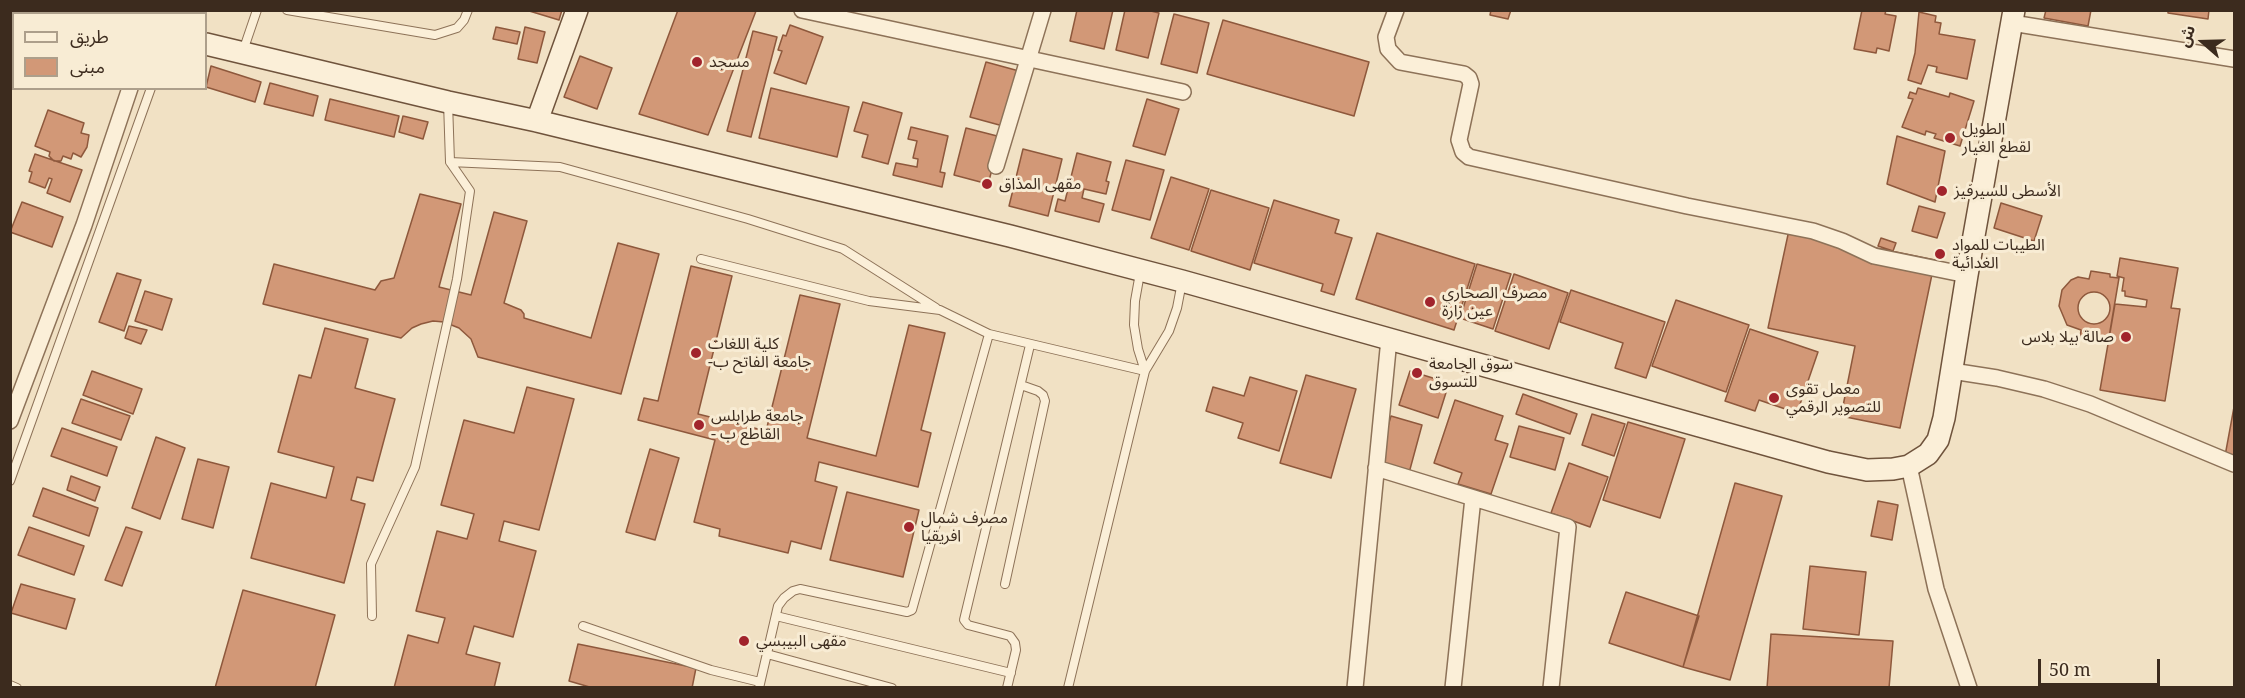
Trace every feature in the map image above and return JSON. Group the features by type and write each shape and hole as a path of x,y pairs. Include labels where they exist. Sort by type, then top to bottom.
{"street":[{"path":"537,121 577,10"},
{"path":"802,10 1183,93"},
{"path":"996,166 1043,10"},
{"path":"1396,10 1386,37 1388,49 1400,62 1464,74 1469,78 1471,84 1459,140 1463,152 1469,157 1687,206 1813,231 1837,238 1874,256 1967,275"},
{"path":"207,44 537,121 1010,236 1182,281 1828,462 1868,470 1909,466 1928,454 1938,440 1944,418 2013,17 2235,59"},
{"path":"10,421 81,236 129,90"},
{"path":"1355,687 1389,339"},
{"path":"1952,371 2016,382 2090,404 2235,464"},
{"path":"1909,466 1936,589 1969,687"},
{"path":"1376,468 1568,526 1551,687"},
{"path":"1453,687 1473,498"}],"lane":[{"path":"242,53 258,10"},
{"path":"287,10 435,35 457,28 468,10"},
{"path":"10,481 150,90"},
{"path":"372,616 370,564 415,467 457,279 470,191 450,162 448,102"},
{"path":"450,162 560,167 748,219 843,249 940,310 989,334 1145,371"},
{"path":"701,259 869,301 940,310"},
{"path":"1141,270 1135,301 1134,325 1145,371"},
{"path":"1068,687 1145,371 1169,331 1177,308 1182,281"},
{"path":"583,626 760,685 778,606 784,598 800,589 907,612 912,610 915,606 989,334"},
{"path":"1007,687 1016,650 1010,636 968,625 964,620 1030,345"},
{"path":"1005,584 1045,401 1043,395 1038,391 1021,385"},
{"path":"776,616 1011,673"},
{"path":"767,654 892,687"},
{"path":"10,685 17,687"}],"building":[{"path":"526,10 562,10 559,20"},
{"name":"مسجد","path":"678,10 756,11 708,135 639,114"},
{"path":"1077,10 1113,10 1104,49 1070,41"},
{"path":"1125,10 1147,10 1159,13 1148,58 1116,50"},
{"path":"1491,10 1511,10 1508,19 1490,15"},
{"path":"1862,10 1886,10 1885,14 1896,16 1889,51 1877,48 1876,53 1854,49"},
{"path":"2046,10 2091,10 2088,26 2044,18"},
{"path":"2168,10 2209,10 2208,19 2168,13"},
{"path":"1919,12 1936,16 1935,22 1941,23 1939,34 1975,40 1967,79 1936,72 1937,67 1928,65 1921,84 1908,80 1915,53"},
{"path":"1174,14 1209,23 1197,73 1161,64"},
{"path":"1223,20 1369,62 1354,116 1207,74"},
{"path":"790,25 823,37 806,84 774,73 782,51 778,50 783,35 786,36"},
{"path":"496,27 520,32 517,44 493,39"},
{"path":"525,27 545,32 537,63 518,59"},
{"path":"753,31 777,37 751,137 727,131"},
{"path":"580,56 612,68 597,109 564,97"},
{"path":"986,62 1019,71 1003,126 970,117"},
{"path":"211,66 261,82 255,102 207,87"},
{"path":"270,83 318,96 313,116 264,104"},
{"path":"771,88 849,107 837,157 759,138"},
{"path":"1918,88 1949,97 1950,93 1974,101 1960,146 1934,138 1936,134 1926,131 1925,135 1902,127 1913,99 1908,98 1910,92 1916,94"},
{"path":"330,99 399,116 394,137 325,120"},
{"path":"1147,99 1179,109 1165,155 1133,146"},
{"path":"863,102 902,113 888,164 862,157 868,135 854,131"},
{"path":"48,110 84,123 81,133 89,135 87,147 81,157 73,153 71,159 63,156 61,161 54,161 49,156 50,152 35,146"},
{"path":"403,116 428,122 423,139 399,132"},
{"path":"911,127 948,136 940,172 945,173 942,187 893,175 896,163 917,167 918,159 913,158 917,141 908,139"},
{"path":"966,128 1001,137 988,184 954,175"},
{"path":"1897,136 1945,151 1935,202 1887,184"},
{"path":"1023,149 1062,159 1048,216 1009,206"},
{"path":"1077,153 1111,162 1106,181 1109,182 1106,194 1084,189 1082,198 1104,204 1099,222 1055,211 1058,199 1065,201"},
{"path":"35,154 82,170 70,202 47,193 52,179 49,178 45,188 29,182 32,172 29,171"},
{"path":"1126,160 1164,170 1150,220 1112,210"},
{"path":"1171,177 1209,189 1189,250 1151,238"},
{"path":"1211,190 1269,208 1250,270 1191,251"},
{"path":"420,194 461,204 439,287 471,295 494,212 527,221 504,303 521,310 524,318 591,338 618,243 659,254 621,394 478,357 471,339 459,328 444,322 433,321 421,324 412,328 401,338 263,304 274,264 375,290 381,281 394,278"},
{"path":"1274,200 1339,220 1335,233 1352,238 1334,295 1321,291 1323,284 1254,263"},
{"path":"22,202 63,217 52,247 10,232"},
{"path":"2001,203 2042,216 2034,241 1994,228"},
{"path":"1919,206 1945,213 1937,238 1912,231"},
{"path":"1789,230 1935,260 1900,428 1841,416 1855,346 1768,328"},
{"path":"1377,233 1475,264 1454,330 1356,299"},
{"path":"1881,238 1896,243 1893,251 1878,246"},
{"path":"2120,258 2178,268 2171,308 2180,309 2165,401 2100,390 2115,304 2146,307 2147,300 2125,296 2125,291 2122,291 2124,278 2117,276"},
{"path":"1477,264 1511,274 1493,329 1460,318"},
{"path":"691,266 732,276 698,414 766,431 800,295 840,304 807,438 876,456 909,325 945,333 921,430 931,433 918,487 819,462 815,481 837,487 821,549 791,541 788,553 719,536 720,529 694,522 715,440 638,420 644,398 658,401"},
{"path":"2091,271 2119,278 2108,343 2080,338 2081,330 2067,325 2059,306 2062,290 2071,280 2078,277 2089,279"},
{"path":"117,273 141,280 124,331 99,322"},
{"path":"1514,274 1568,293 1549,349 1495,331"},
{"path":"1571,290 1665,322 1646,378 1615,368 1623,343 1560,322"},
{"path":"145,291 172,299 162,330 135,321"},
{"path":"2094,292 2106,296 2110,308 2106,320 2094,324 2082,320 2078,308 2082,296"},
{"path":"1676,300 1749,325 1726,392 1652,366"},
{"path":"129,326 147,330 141,344 125,338"},
{"path":"325,328 368,339 355,388 395,399 373,481 357,477 351,500 365,504 344,583 251,558 271,483 326,498 334,467 278,452 299,375 311,378"},
{"path":"1750,329 1818,352 1797,413 1759,400 1755,411 1725,401"},
{"path":"92,371 142,389 133,414 83,395"},
{"path":"1410,371 1449,383 1438,418 1399,405"},
{"path":"1306,375 1356,389 1331,478 1280,463"},
{"path":"1250,377 1297,391 1279,451 1238,438 1243,423 1206,411 1213,387 1244,396"},
{"path":"527,387 574,399 539,530 504,521 499,541 536,551 513,637 474,626 466,654 500,663 494,688 394,688 408,635 438,643 445,618 416,611 437,531 467,539 474,514 441,505 464,420 514,433"},
{"path":"1523,394 1577,414 1570,434 1516,414"},
{"path":"81,399 130,416 121,440 72,423"},
{"path":"1455,400 1503,416 1495,440 1508,444 1491,494 1458,484 1462,473 1434,463"},
{"path":"2234,407 2234,458 2225,456"},
{"path":"1592,414 1625,424 1614,456 1582,445"},
{"path":"1391,416 1422,425 1409,473 1377,464"},
{"path":"1628,422 1685,439 1660,518 1603,500"},
{"path":"1519,426 1564,438 1555,470 1510,457"},
{"path":"62,428 117,447 107,476 51,456"},
{"path":"156,437 185,448 160,519 132,508"},
{"path":"650,449 679,458 655,540 626,532"},
{"path":"198,459 229,467 213,528 182,519"},
{"path":"1569,463 1608,477 1590,527 1551,513"},
{"path":"71,476 100,487 95,501 67,490"},
{"path":"1735,483 1782,496 1730,680 1683,667"},
{"path":"43,488 98,508 89,536 33,516"},
{"path":"847,492 919,510 903,577 830,560"},
{"path":"1878,501 1898,505 1892,540 1871,536"},
{"path":"29,527 84,546 74,575 18,555"},
{"path":"126,527 142,532 122,586 105,580"},
{"path":"1810,566 1866,572 1859,635 1803,629"},
{"path":"21,584 75,599 66,629 11,613"},
{"path":"243,590 335,615 315,688 215,688"},
{"path":"1626,592 1699,616 1683,667 1609,643"},
{"path":"1771,634 1893,641 1889,688 1767,688"},
{"path":"578,644 696,668 692,688 593,688 569,681"}],"place":[{"name":"مسجد","path":"697,62"},
{"name":"الطويل لقطع الغيار","path":"1950,138"},
{"name":"مقهى المذاق","path":"987,184"},
{"name":"الأسطى للسيرفيز","path":"1942,191"},
{"name":"الطيبات للمواد الغدائية","path":"1940,254"},
{"name":"مصرف الصحاري عين زارة","path":"1430,302"},
{"name":"صالة بيلا بلاس","path":"2126,337"},
{"name":"كلية اللغات -جامعة الفاتح ب","path":"696,353"},
{"name":"سوق الجامعة للتسوق","path":"1417,373"},
{"name":"معمل تقوى للتصوير الرقمي","path":"1774,398"},
{"name":"جامعة طرابلس - القاطع ب","path":"699,425"},
{"name":"مصرف شمال افريقيا","path":"909,527"},
{"name":"مقهى البيبسي","path":"744,641"}]}
